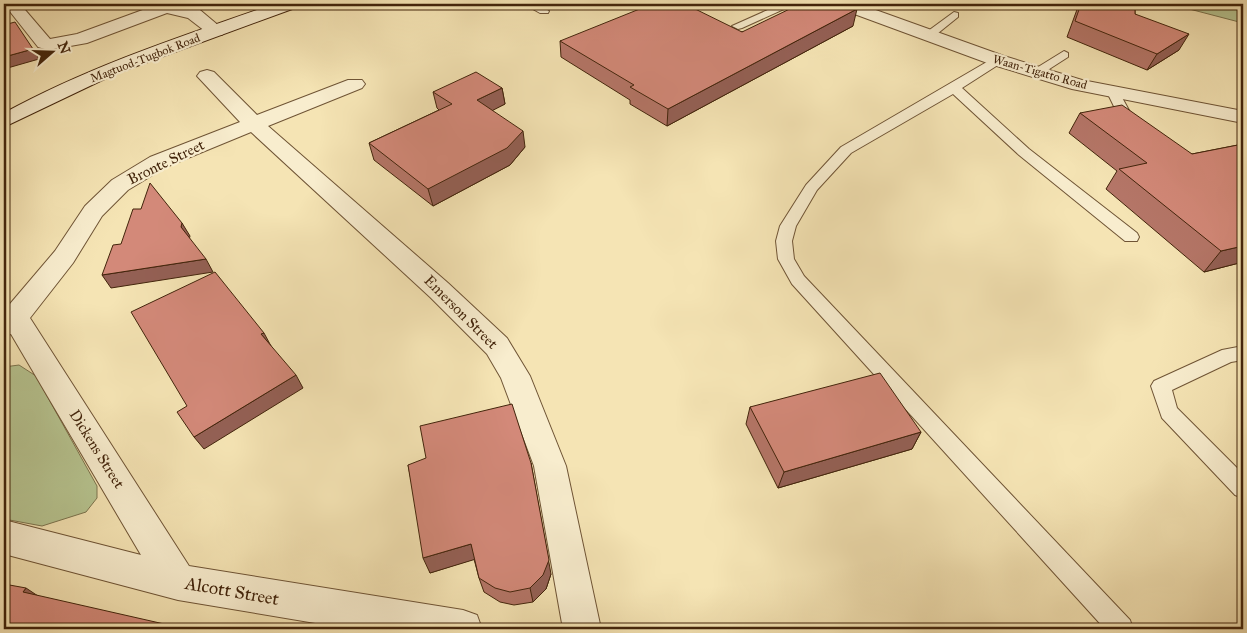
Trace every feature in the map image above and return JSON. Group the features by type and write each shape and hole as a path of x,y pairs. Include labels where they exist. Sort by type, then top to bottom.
{"street":[{"path":"11,4 44,43 48,45 81,39 170,7 194,14 216,31"},
{"name":"Magtuod-Tugbok Road","path":"4,121 80,84 196,38 290,4"},
{"name":"Waan-Tigatto Road","path":"844,4 928,36 1036,72 1113,92 1243,117"},
{"path":"170,7 175,20 196,38"},
{"name":"Emerson Street","path":"207,76 254,122 439,290 497,346 515,376 550,466 582,629"},
{"name":"Bronte Street","path":"9,321 64,257 93,211 120,185 158,162 254,122 355,84"},
{"name":"Dickens Street","path":"9,321 178,582"},
{"name":"Alcott Street","path":"4,537 178,582 463,629"}],"lane":[{"path":"528,4 544,10"},
{"path":"738,26 790,4"},
{"path":"928,36 954,14"},
{"path":"1036,72 1064,55"},
{"path":"997,60 954,88 846,150 811,188 788,226 784,241 786,259 798,280 1121,629"},
{"path":"954,88 1024,152 1131,237"},
{"path":"1113,92 1132,129 1139,135"},
{"path":"1243,353 1228,355 1161,386 1169,412 1243,488"}],"green space":[{"path":"1170,4 1243,4 1243,23"},
{"path":"19,365 36,376 97,486 97,498 86,512 42,526 4,519 4,367"}],"building":[{"path":"652,4 685,4 742,32 800,4 843,4 857,9 668,109 630,87 634,85 560,41"},
{"path":"1081,4 1135,4 1135,14 1189,34 1157,54 1075,21"},
{"path":"15,22 33,49 4,57 4,25"},
{"path":"476,72 502,88 477,100 523,131 507,148 428,189 369,143 452,104 433,92"},
{"path":"1122,105 1192,154 1243,144 1243,246 1221,251 1119,169 1147,163 1080,113"},
{"path":"150,183 182,223 181,227 206,259 102,275 113,245 121,244 133,209 141,209"},
{"path":"215,272 264,333 261,334 296,375 194,437 177,412 187,406 131,312"},
{"path":"880,373 921,432 784,472 750,407"},
{"path":"512,404 531,463 549,560 543,575 530,588 510,592 495,588 479,578 471,544 423,558 408,465 426,458 420,426"},
{"path":"4,584 26,588 23,592 173,626 171,629 4,629"}]}
